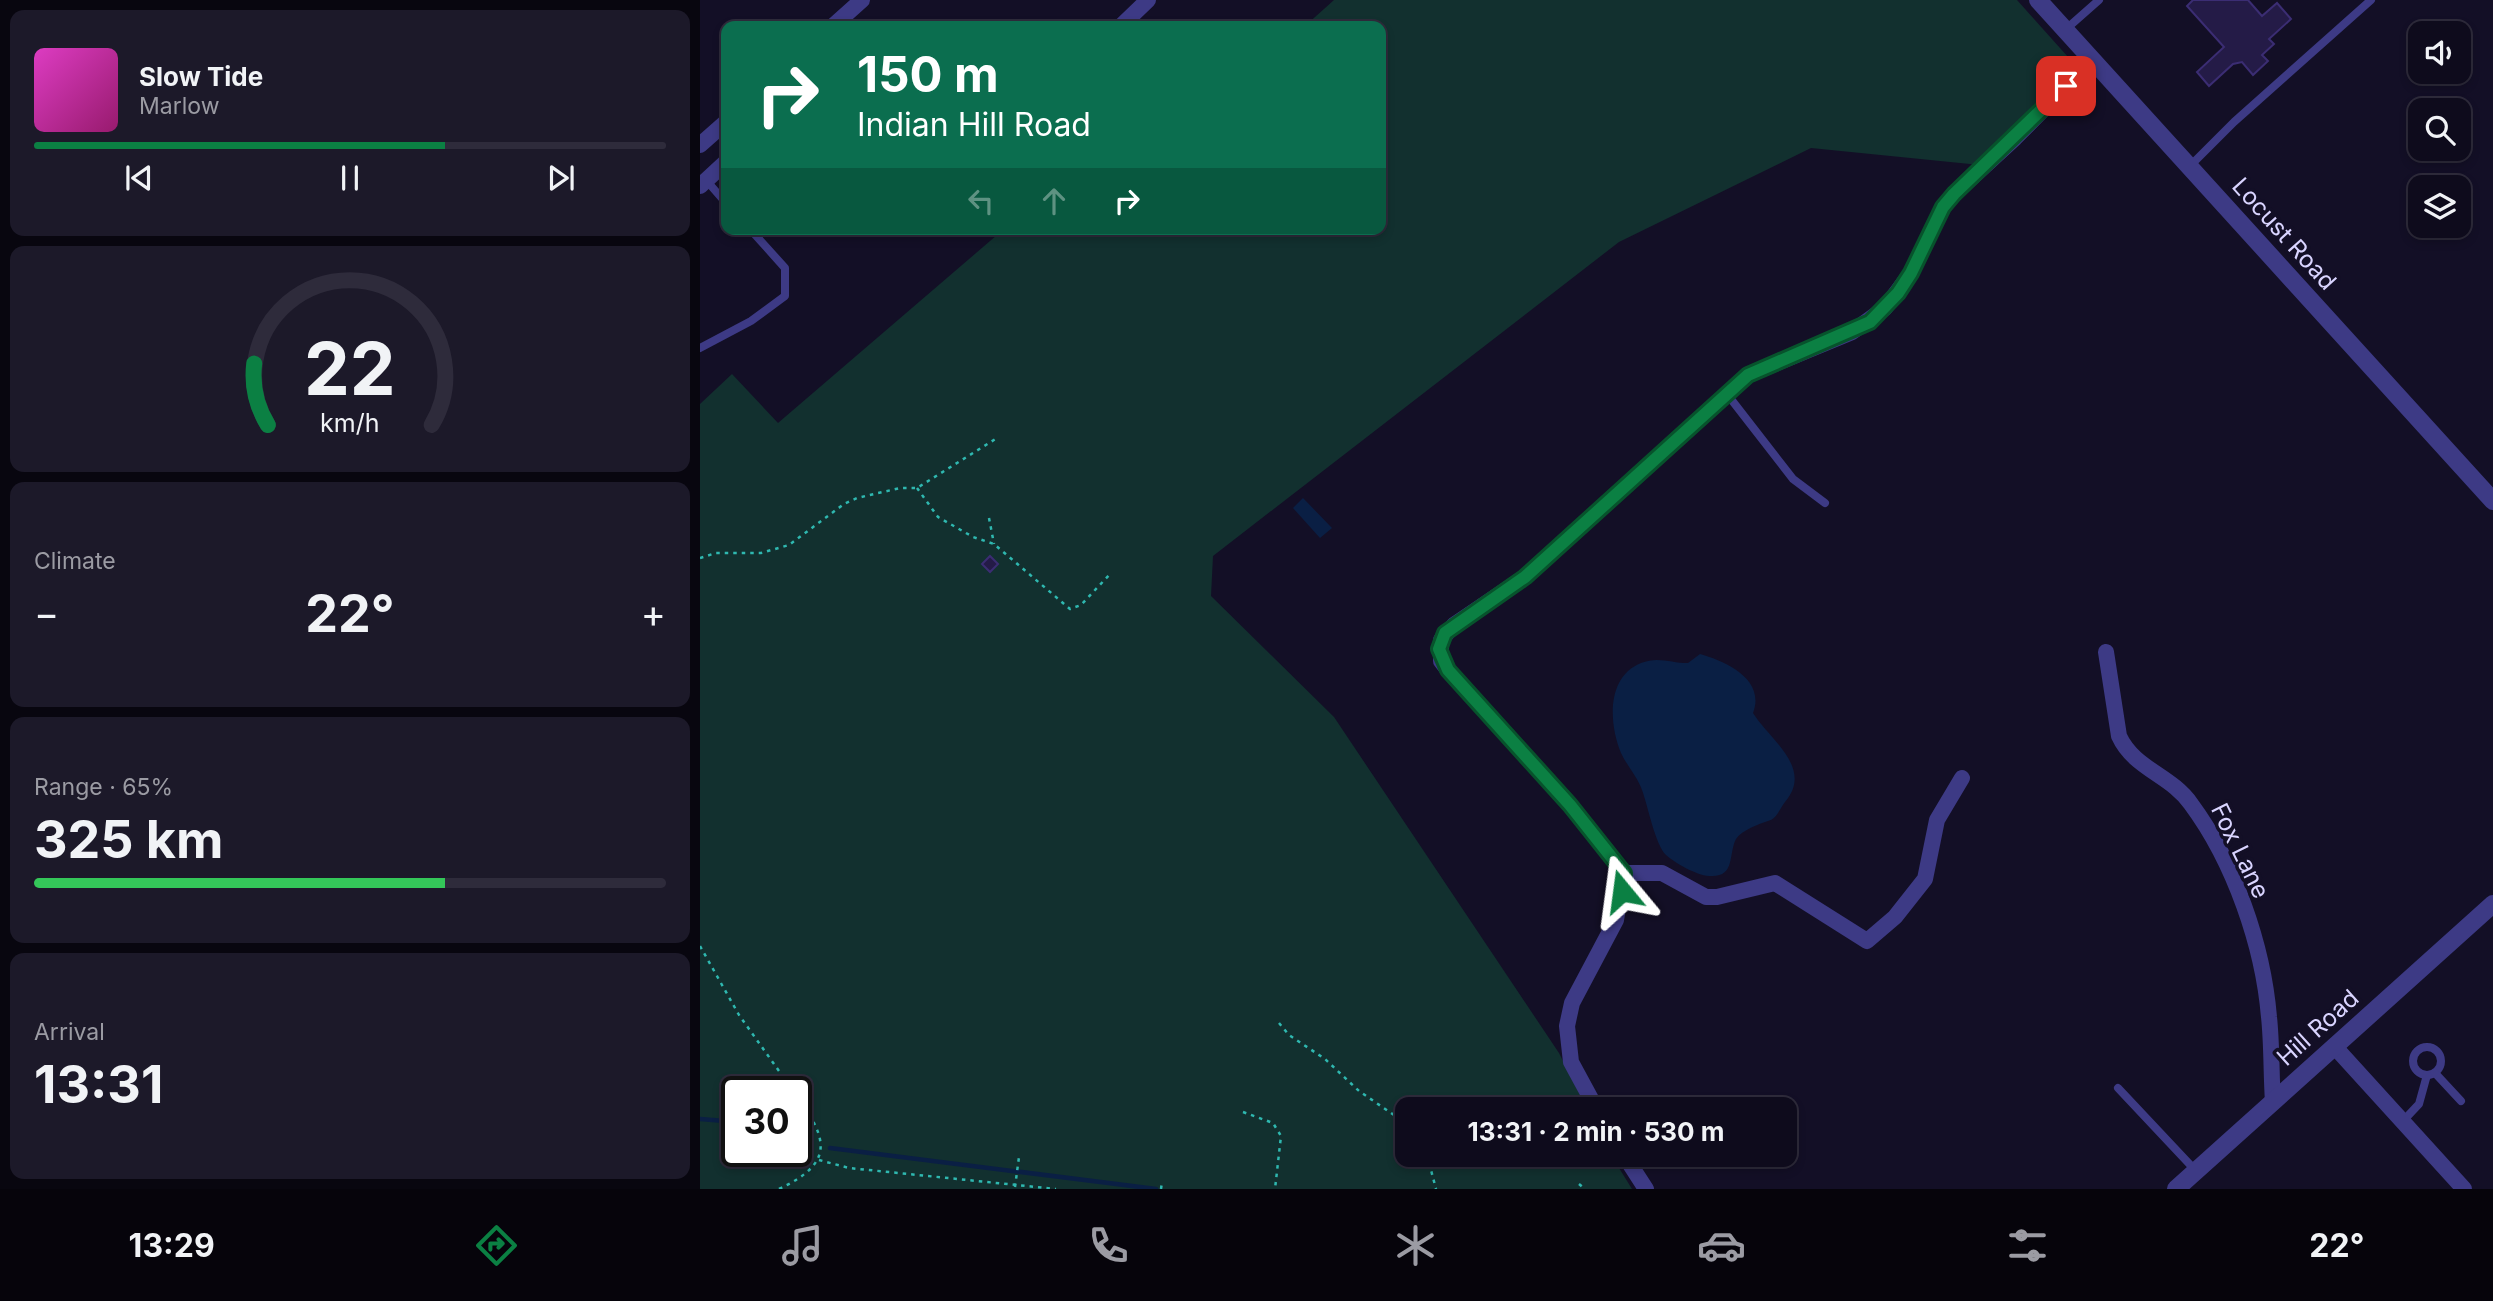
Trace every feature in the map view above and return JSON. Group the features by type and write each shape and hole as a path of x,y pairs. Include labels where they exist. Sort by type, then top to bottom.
{"street":[{"path":"1131,21 1148,0"},
{"name":"Locust Road","path":"2038,0 2493,501"},
{"path":"838,21 854,3"},
{"path":"1590,1097 1571,1062 1567,1026 1572,1003 1616,920 1624,873 1570,805 1448,670 1439,649 1445,633 1525,577 1757,370 1852,332 1885,308 1911,273 1949,201 2092,60"},
{"path":"700,145 721,126"},
{"path":"703,183 721,167"},
{"name":"Fox Lane","path":"2106,652 2119,736 2124,747 2132,758 2174,785 2189,800 2208,830 2242,905 2258,954 2266,993 2273,1102"},
{"path":"1624,873 1662,873 1706,897 1717,897 1774,883 1867,941 1895,917 1925,878 1937,820 1962,778"},
{"name":"Hill Road","path":"2176,1189 2493,904"},
{"path":"2334,1046 2465,1189"},
{"path":"1631,1167 1646,1189"}],"lane":[{"path":"2065,30 2099,0"},
{"path":"2190,167 2234,122 2371,0"},
{"path":"703,183 721,198"},
{"path":"700,348 751,321 785,296 785,268 755,235"},
{"path":"1727,394 1793,479 1825,503"},
{"path":"2403,1121 2419,1104 2431,1074 2460,1101"},
{"path":"2118,1088 2196,1171"}],"path":[{"path":"700,558 716,552 774,550 801,539 832,511 857,498 900,488 917,488 997,438"},
{"path":"917,488 938,517 973,537 994,544 1070,609 1081,605 1111,573"},
{"path":"989,517 994,544"},
{"path":"700,946 738,1015 783,1076"},
{"path":"1279,1023 1289,1035 1325,1059 1359,1091 1395,1116"},
{"path":"1243,1112 1273,1123 1281,1136 1275,1189"},
{"path":"779,1189 807,1174 818,1160 817,1125 812,1118"},
{"path":"1015,1187 1019,1159"},
{"path":"818,1160 849,1168 1015,1187 1056,1189"},
{"path":"1430,1167 1436,1189"},
{"path":"1161,1189 1162,1182"},
{"path":"1579,1184 1585,1189"}],"green space":[{"path":"1334,0 2017,0 2077,67 1980,165 1811,148 1619,242 1213,556 1211,596 1334,717 1559,1053 1581,1097 1395,1097 1395,1167 1618,1167 1632,1189 700,1189 700,404 732,374 778,423 997,235 1386,235 1386,21 1311,21"}],"water":[{"path":"1303,498 1332,528 1320,538 1293,508"},
{"path":"1700,654 1721,661 1749,681 1754,690 1753,713 1786,755 1795,778 1793,790 1776,816 1736,839 1730,864 1718,876 1692,871 1662,850 1640,785 1621,753 1614,729 1613,702 1616,690 1621,679 1630,670 1653,660 1688,663"}],"building":[{"path":"2193,0 2248,0 2262,16 2277,3 2291,19 2269,39 2274,44 2262,55 2268,61 2253,75 2242,62 2233,64 2209,86 2197,72 2224,47 2187,6"},
{"path":"990,556 998,564 990,572 982,564"}],"waterway":[{"path":"700,1119 721,1121"},
{"path":"830,1148 1156,1189"}],"route":[{"path":"1622,891 1624,873 1570,805 1441,661 1441,640 1454,625 1525,577 1748,375 1870,322 1898,293 1911,273 1943,207 2066,86"}]}
